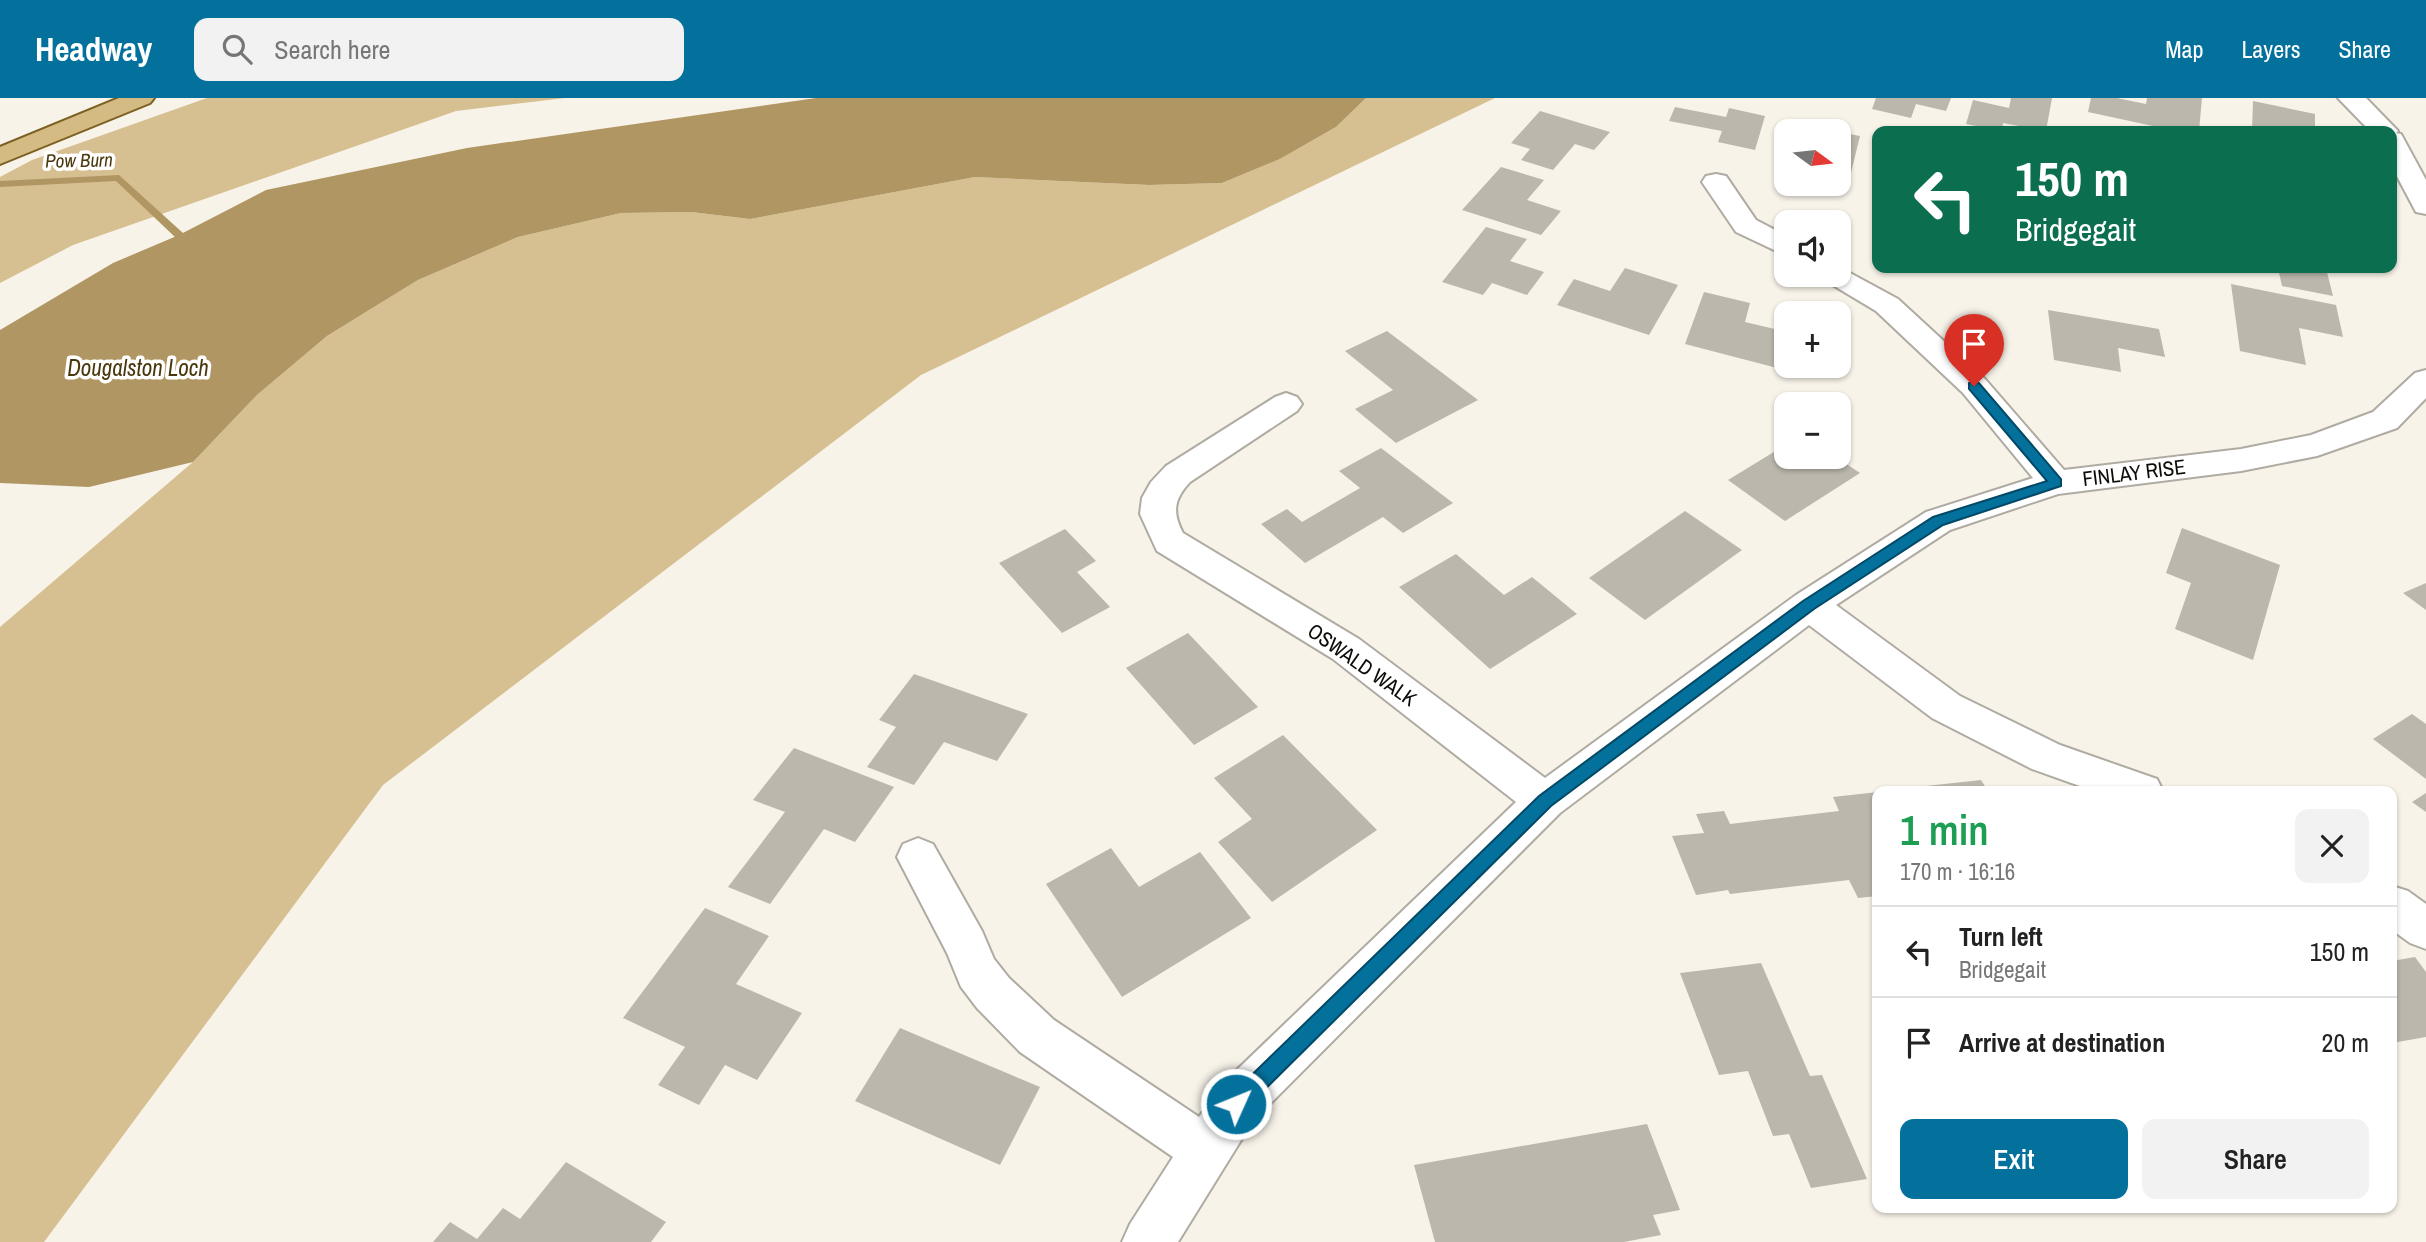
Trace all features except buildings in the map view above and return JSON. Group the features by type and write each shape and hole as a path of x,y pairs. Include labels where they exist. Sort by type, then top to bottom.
{"main road":[{"path":"0,156 141,98"}],"street":[{"path":"2351,98 2380,126"},
{"path":"2397,151 2426,206"},
{"path":"1716,182 1746,226 1774,240"},
{"path":"1851,284 1887,305 1974,386 2056,483"},
{"name":"FINLAY RISE","path":"1148,1242 1236,1104 1545,801 1809,605 1938,521 2056,483 2241,460 2317,445 2385,420 2426,380"},
{"name":"OSWALD WALK","path":"1286,404 1178,474 1163,487 1158,501 1157,521 1170,542 1346,649 1545,801"},
{"path":"1809,605 1946,707 2046,757 2128,786"},
{"path":"918,857 966,945 977,972 993,993 1037,1036 1207,1151"},
{"path":"2397,909 2426,929"}],"shaded area":[{"path":"207,98 565,98 456,111 73,245 0,283 0,177 32,160"},
{"path":"1366,98 1495,98 921,375 383,785 44,1242 0,1242 0,627 193,462 257,395 327,336 418,280 518,237 621,213 691,212 750,219 975,177 1149,185 1222,183 1280,159 1336,127"}],"water":[{"name":"Dougalston Loch","path":"816,98 1366,98 1336,127 1280,159 1222,183 1149,185 975,177 750,219 691,212 621,213 518,237 418,280 327,336 257,395 193,462 89,487 0,483 0,330 113,263 179,235 266,190 467,148"}],"waterway":[{"name":"Pow Burn","path":"0,184 119,178 179,235"}],"route":[{"path":"1236,1104 1545,801 1809,605 1938,521 2056,483 1974,386"}]}
